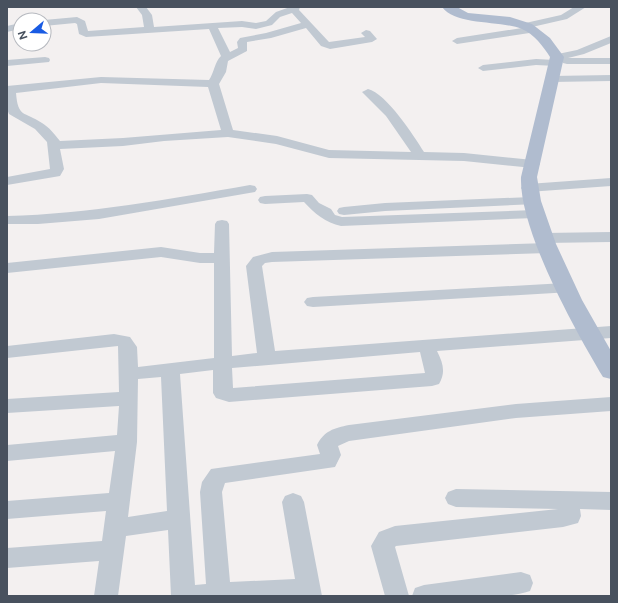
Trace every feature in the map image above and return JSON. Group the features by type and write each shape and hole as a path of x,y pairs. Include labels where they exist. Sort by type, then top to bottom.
{"main road":[{"path":"448,7 465,16 506,20 528,28 546,41 555,65 533,164 532,201 546,243 566,288 611,371"}],"street":[{"path":"141,7 147,15 149,29"},
{"path":"457,41 528,28 564,16 581,7"},
{"path":"52,22 76,20 82,23 83,32 86,34 149,29 265,24 269,23 272,16 295,8 325,44 330,46 372,39 366,33"},
{"path":"228,133 213,84 220,72 223,60 243,49 242,42 244,40 267,36 308,24"},
{"path":"212,26 227,57"},
{"path":"555,65 580,52 611,39"},
{"path":"7,63 45,57 46,86"},
{"path":"555,65 611,61"},
{"path":"483,68 536,62 611,78"},
{"path":"7,181 55,173 57,169 53,143 44,130 39,126 11,115 8,89 101,80 213,84"},
{"path":"368,92 385,106 397,121 420,156"},
{"path":"53,143 57,145 123,142 164,137 228,133 277,140 329,154 477,158 533,164"},
{"path":"266,200 307,198 314,206 326,212 330,218 341,222 532,201 611,182"},
{"path":"8,225 126,211 250,189"},
{"path":"222,224 223,392 229,395 432,379 434,375 434,367 426,346"},
{"path":"267,358 254,266 259,260 272,257 546,243 611,237"},
{"path":"7,268 161,252 200,258 222,258"},
{"path":"313,302 566,288"},
{"path":"129,374 267,358 611,332"},
{"path":"7,352 114,340 124,341 128,347 129,398 127,442 106,596"},
{"path":"170,369 184,596"},
{"path":"7,406 129,398"},
{"path":"293,502 309,592 208,595 211,492 213,482 219,475 328,461 331,455 327,445 330,439 337,435 502,412 611,404"},
{"path":"7,453 127,442"},
{"path":"456,498 611,501"},
{"path":"397,596 383,546 387,539 395,536 563,518 570,516 568,500"},
{"path":"7,510 119,501"},
{"path":"7,558 114,539 179,518"},
{"path":"424,596 521,584"}]}
